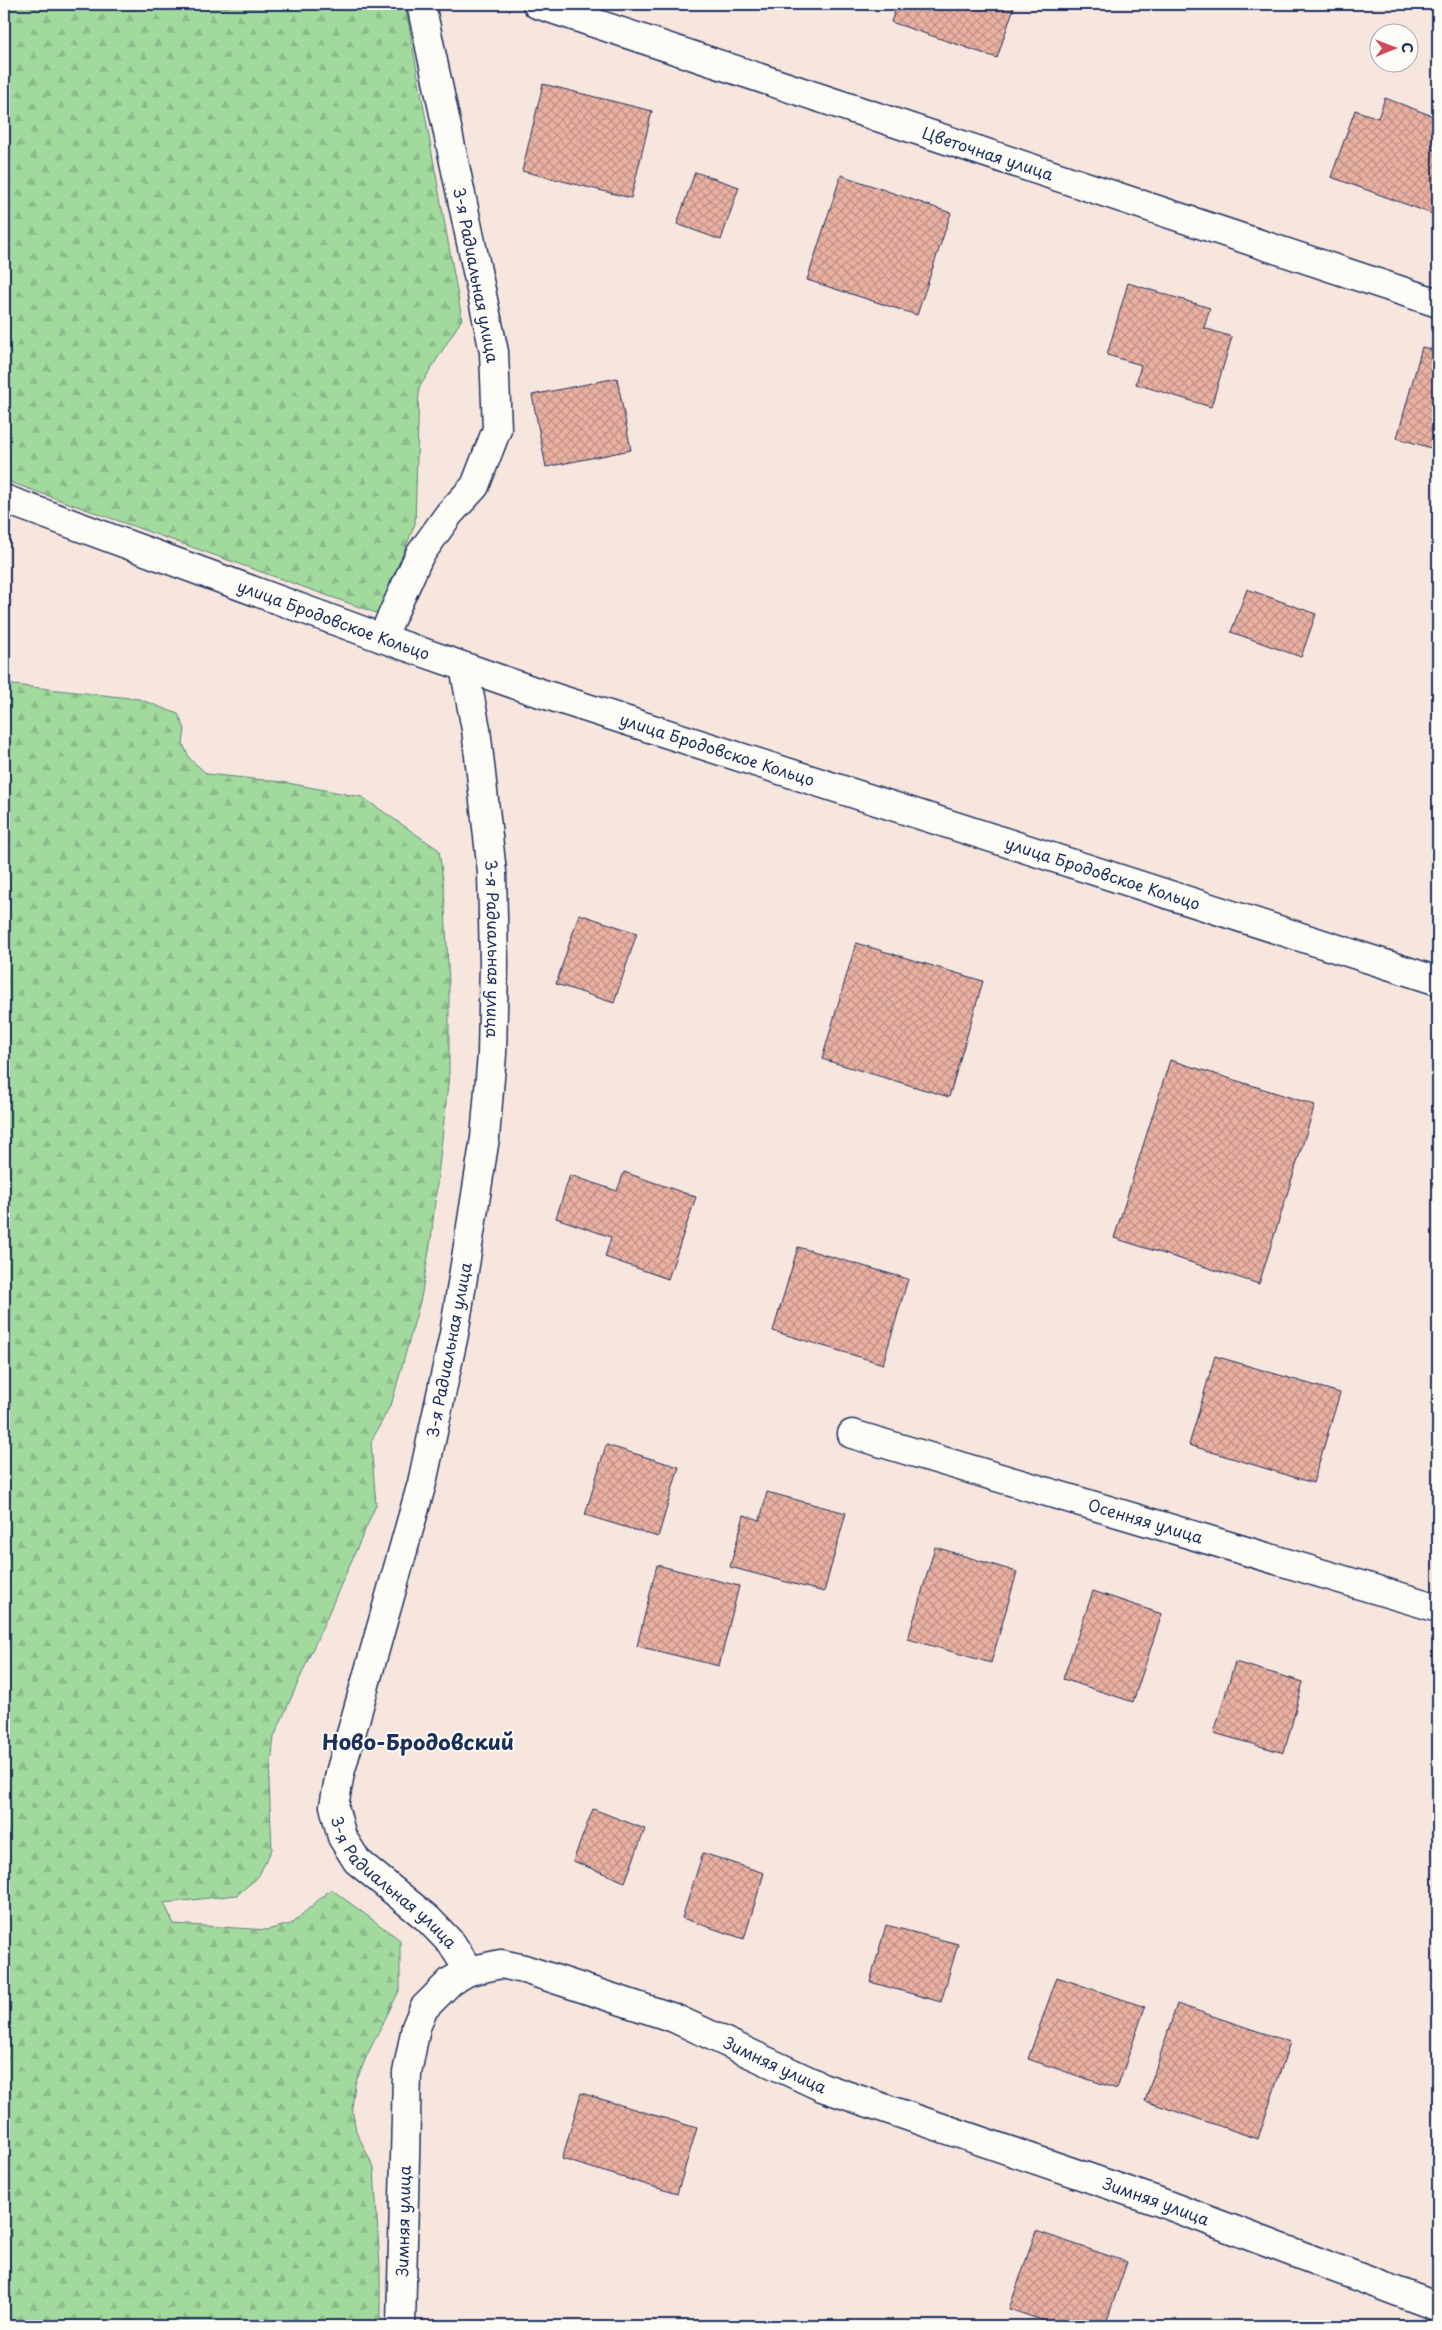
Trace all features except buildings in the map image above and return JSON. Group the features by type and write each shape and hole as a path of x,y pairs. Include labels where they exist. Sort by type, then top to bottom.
{"street":[{"name":"3-я Радиальная улица","path":"382,638 419,556 449,514 475,486 497,429 494,352 421,4"},
{"name":"Цветочная улица","path":"537,4 1438,302"},
{"name":"улица Бродовское Кольцо","path":"4,498 382,638 531,690 1438,981"},
{"name":"3-я Радиальная улица","path":"464,667 475,722 492,872 494,964 492,1054 485,1138 454,1334 422,1483 340,1773 334,1806 342,1837 357,1861 428,1919 452,1944 468,1971"},
{"name":"Осенняя улица","path":"852,1434 1438,1608"},
{"name":"Зимняя улица","path":"401,2326 407,2073 411,2049 424,2008 450,1981 468,1971 501,1964 524,1969 674,2018 822,2088 1157,2201 1438,2307"}],"green space":[{"path":"4,4 405,4 462,319 419,388 415,524 379,614 4,480"},
{"path":"4,684 139,699 178,714 185,729 183,744 190,759 207,774 282,782 362,797 439,850 444,888 449,985 449,1075 431,1239 421,1298 392,1402 371,1442 376,1505 274,1737 269,1783 272,1849 258,1877 237,1895 164,1903 174,1924 266,1930 291,1924 331,1889 400,1940 400,1989 368,2053 355,2084 352,2108 356,2131 374,2168 380,2267 380,2326 4,2326"}],"district":[{"name":"Ново-Бродовский","path":"418,1743"}]}
